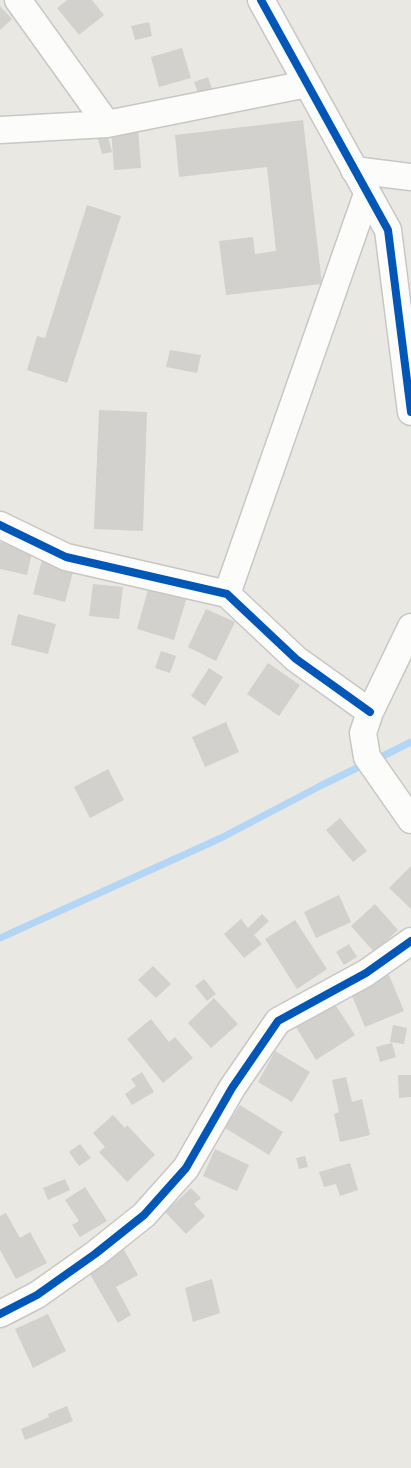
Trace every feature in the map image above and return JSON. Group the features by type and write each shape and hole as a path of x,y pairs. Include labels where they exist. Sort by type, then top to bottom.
{"street":[{"path":"18,0 107,124"},
{"path":"261,0 388,230 411,412"},
{"path":"0,130 107,124 307,84"},
{"path":"354,170 411,177"},
{"path":"227,594 367,194"},
{"path":"0,524 66,557 227,594 296,659 370,712"},
{"path":"411,627 370,712 364,733 367,757 411,820"},
{"path":"0,1314 37,1295 95,1254 144,1215 186,1168 232,1088 278,1021 366,973 411,941"}],"building":[{"path":"67,0 92,0 104,15 79,35 57,8"},
{"path":"0,6 12,19 0,30"},
{"path":"149,22 152,36 135,40 131,26"},
{"path":"182,48 191,78 159,87 151,57"},
{"path":"208,77 212,89 198,93 194,82"},
{"path":"303,120 322,284 226,295 219,241 253,237 255,254 276,251 267,167 179,177 175,135"},
{"path":"138,128 141,168 114,170 111,130"},
{"path":"107,133 112,152 102,154 97,136"},
{"path":"87,205 121,216 67,383 27,370 37,336 45,338"},
{"path":"170,350 201,355 197,373 166,367"},
{"path":"99,410 147,412 143,531 94,529"},
{"path":"0,542 33,549 27,575 0,569"},
{"path":"42,560 74,568 65,602 33,594"},
{"path":"93,584 123,587 119,619 89,616"},
{"path":"149,586 187,597 174,640 137,629"},
{"path":"206,609 235,622 216,661 188,647"},
{"path":"18,614 56,624 48,654 11,645"},
{"path":"161,651 176,656 170,673 155,668"},
{"path":"268,663 300,685 279,716 247,694"},
{"path":"209,668 223,677 205,706 191,696"},
{"path":"226,722 239,752 205,767 192,737"},
{"path":"108,769 124,800 90,818 74,787"},
{"path":"340,818 367,851 353,862 326,830"},
{"path":"411,866 411,909 389,888"},
{"path":"339,895 351,922 316,938 304,912"},
{"path":"375,904 398,930 374,952 351,926"},
{"path":"262,914 269,921 254,935 262,944 244,958 224,934 241,919 248,928"},
{"path":"295,920 327,969 297,989 265,939"},
{"path":"349,944 357,957 344,965 336,952"},
{"path":"153,966 171,984 156,998 138,980"},
{"path":"389,975 404,1011 365,1027 350,991"},
{"path":"204,979 216,994 207,1001 195,986"},
{"path":"214,998 238,1024 211,1048 188,1023"},
{"path":"331,998 355,1035 316,1060 293,1022"},
{"path":"151,1019 169,1042 175,1037 193,1058 163,1083 127,1039"},
{"path":"393,1025 407,1028 404,1044 390,1042"},
{"path":"392,1043 396,1057 380,1062 376,1047"},
{"path":"275,1051 310,1072 292,1102 258,1082"},
{"path":"142,1072 154,1092 132,1105 125,1094 136,1086 131,1079"},
{"path":"398,1075 411,1075 411,1097 399,1098"},
{"path":"346,1077 352,1102 362,1099 370,1135 340,1142 334,1114 339,1112 332,1080"},
{"path":"240,1105 283,1132 269,1155 225,1128"},
{"path":"113,1115 125,1128 127,1125 155,1155 127,1182 99,1152 105,1147 93,1133"},
{"path":"80,1144 91,1158 79,1166 69,1152"},
{"path":"215,1149 249,1165 237,1191 203,1176"},
{"path":"305,1156 308,1167 299,1169 296,1158"},
{"path":"350,1163 358,1190 340,1196 336,1184 324,1187 319,1172"},
{"path":"65,1179 70,1190 48,1200 43,1188"},
{"path":"85,1187 107,1221 80,1237 72,1225 79,1221 65,1200"},
{"path":"191,1188 201,1198 194,1204 205,1216 186,1234 165,1212"},
{"path":"6,1213 20,1238 30,1232 47,1263 16,1279 0,1250 0,1216"},
{"path":"123,1248 138,1275 116,1287 131,1315 118,1323 87,1269"},
{"path":"212,1279 220,1313 193,1322 185,1288"},
{"path":"48,1314 66,1351 33,1368 15,1329"},
{"path":"67,1406 73,1421 25,1440 21,1429 49,1417 48,1414"}],"waterway":[{"path":"375,760 411,742"},
{"path":"0,938 221,838 365,764"}],"cycle path":[{"path":"261,0 388,230 411,412"},
{"path":"0,525 66,557 227,594 296,659 370,712"},
{"path":"0,1314 37,1295 95,1254 144,1215 186,1168 232,1088 278,1021 366,973 411,941"}]}
